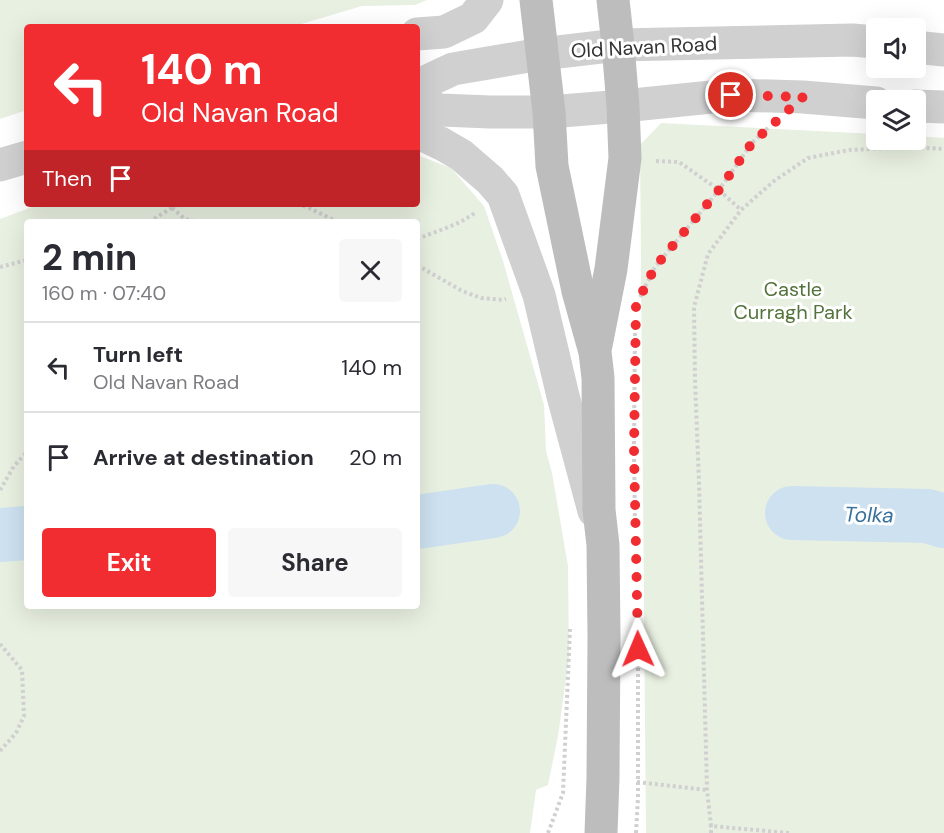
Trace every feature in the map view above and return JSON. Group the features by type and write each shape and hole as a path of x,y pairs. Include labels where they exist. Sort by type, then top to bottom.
{"main road":[{"path":"536,0 549,112 552,166 578,291 595,352 598,378 599,510 603,545 601,833"},
{"path":"595,352 611,269 624,158 623,106 613,0"}],"street":[{"path":"420,34 444,32 473,18 487,0"},
{"name":"Old Navan Road","path":"420,85 453,69 541,54 618,45 866,41"},
{"path":"926,48 944,50"},
{"path":"420,105 451,111 549,112 731,95 803,97 866,102"},
{"path":"926,106 944,107"},
{"path":"420,133 461,155 490,180 503,195 540,295 563,396 603,545"},
{"path":"0,165 24,158"}],"path":[{"path":"636,295 636,305 655,267 719,190 752,143 803,97"},
{"path":"711,833 707,790 694,380 694,307 708,254 741,210 774,181 808,158 849,150 910,147 944,149"},
{"path":"306,207 332,219"},
{"path":"154,219 172,208 185,219"},
{"path":"0,267 24,261"},
{"path":"420,266 462,291 481,298 503,300 540,295"},
{"path":"635,317 636,535"},
{"path":"0,490 14,466 24,455"},
{"path":"548,833 563,793 570,620"},
{"path":"636,833 638,637"},
{"path":"0,644 22,670 24,716 16,733 0,751"},
{"path":"603,778 707,790"},
{"path":"711,826 789,833"}],"green space":[{"path":"0,0 427,0 415,5 362,6 301,24 24,24 24,111 0,119"},
{"name":"Castle Curragh Park","path":"661,123 866,133 866,150 926,150 926,137 944,138 944,833 646,833 640,145"},
{"path":"420,156 451,168 484,206 503,261 544,405 546,451 568,566 569,657 558,736 548,785 536,790 530,833 0,833 0,219 32,207 420,207"}],"waterway":[{"name":"Tolka","path":"420,522 493,511"},
{"name":"Tolka","path":"792,513 927,516 944,521"},
{"name":"Tolka","path":"0,535 24,533"}],"route":[{"path":"638,649 634,450 636,305 655,267 719,190 752,143 803,97 731,95"}]}
